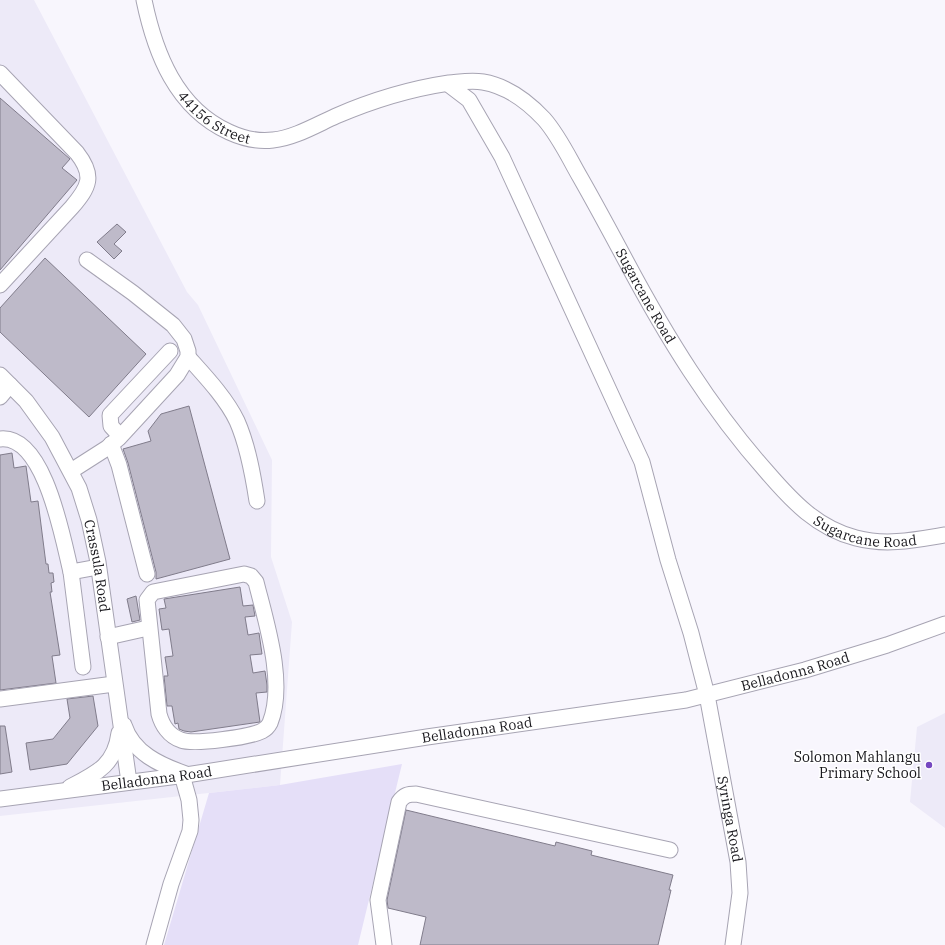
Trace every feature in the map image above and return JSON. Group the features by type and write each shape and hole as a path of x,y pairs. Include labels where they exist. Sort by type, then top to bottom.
{"street":[{"name":"44156 Street","path":"144,0 156,44 168,73 190,105 202,117 219,128 238,136 255,140 274,140 290,136 346,112"},
{"path":"0,73 77,153 85,163 89,179 83,194 0,285"},
{"name":"Sugarcane Road","path":"346,112 424,86 448,84 466,80 478,81 504,88 520,98 545,120 569,156 657,319 699,386 744,446 797,506 817,521 835,531 871,541 891,543 945,535"},
{"name":"Syringa Road","path":"448,84 469,100 502,157 642,462 668,560 691,633 706,695 738,862 740,893 733,945"},
{"path":"71,471 116,440 177,375 188,357 188,351 184,339 173,325 88,260"},
{"path":"147,574 119,465 116,440 110,415 170,352"},
{"path":"188,357 210,381 236,420 252,468 257,501"},
{"path":"0,397 5,380"},
{"name":"Crassula Road","path":"5,380 26,401 52,437 79,488 89,520 98,566 129,782"},
{"path":"0,439 6,438 20,445 41,470 56,510 72,572 83,667"},
{"path":"72,572 98,566"},
{"path":"244,574 251,576 256,582 274,660 276,688 273,714 266,729 251,735 196,742 185,742 176,738 161,724 148,628 147,600 153,592 244,574"},
{"name":"Belladonna Road","path":"0,799 57,793 184,775 427,737 609,712 706,695 842,659 887,645 945,624"},
{"path":"108,637 148,628"},
{"path":"0,699 114,684"},
{"path":"119,718 130,737 144,754 184,775 189,800 191,820 190,831 171,884 154,945"},
{"path":"57,793 92,776 104,767 114,753 119,718"},
{"path":"384,945 378,900 399,802 403,796 408,794 416,794 670,850"}],"shaded area":[{"path":"0,0 34,0 187,292 198,305 272,460 271,557 292,622 280,785 0,816"},
{"name":"Solomon Mahlangu Primary School","path":"945,713 945,828 910,802 917,727"},
{"path":"402,764 358,945 164,945 209,793 280,785"}],"building":[{"path":"0,98 70,159 62,168 77,180 0,270"},
{"path":"117,224 126,232 114,244 122,251 114,259 97,242"},
{"path":"45,258 146,354 89,417 0,332 0,308"},
{"path":"189,406 230,559 156,579 156,572 128,463 123,449 151,441 148,431 161,414"},
{"path":"12,453 14,468 26,466 31,502 38,501 46,564 48,564 49,573 53,573 54,582 51,583 52,592 50,592 60,655 52,656 56,683 0,690 0,455"},
{"path":"240,587 243,606 253,605 255,616 245,617 248,635 259,633 262,654 250,655 253,673 265,671 267,692 256,693 260,722 191,732 179,729 178,723 175,724 172,706 167,706 164,676 168,676 165,657 173,656 169,629 162,630 159,609 166,608 164,599"},
{"path":"136,596 140,620 132,622 127,599"},
{"path":"93,696 98,726 67,764 30,770 26,743 53,739 70,718 67,699"},
{"path":"0,726 5,726 12,772 0,774"},
{"path":"406,810 555,846 556,842 592,851 591,855 673,875 658,945 420,945 426,917 388,908 387,900"}],"place":[{"name":"Solomon Mahlangu Primary School","path":"929,765"}]}
